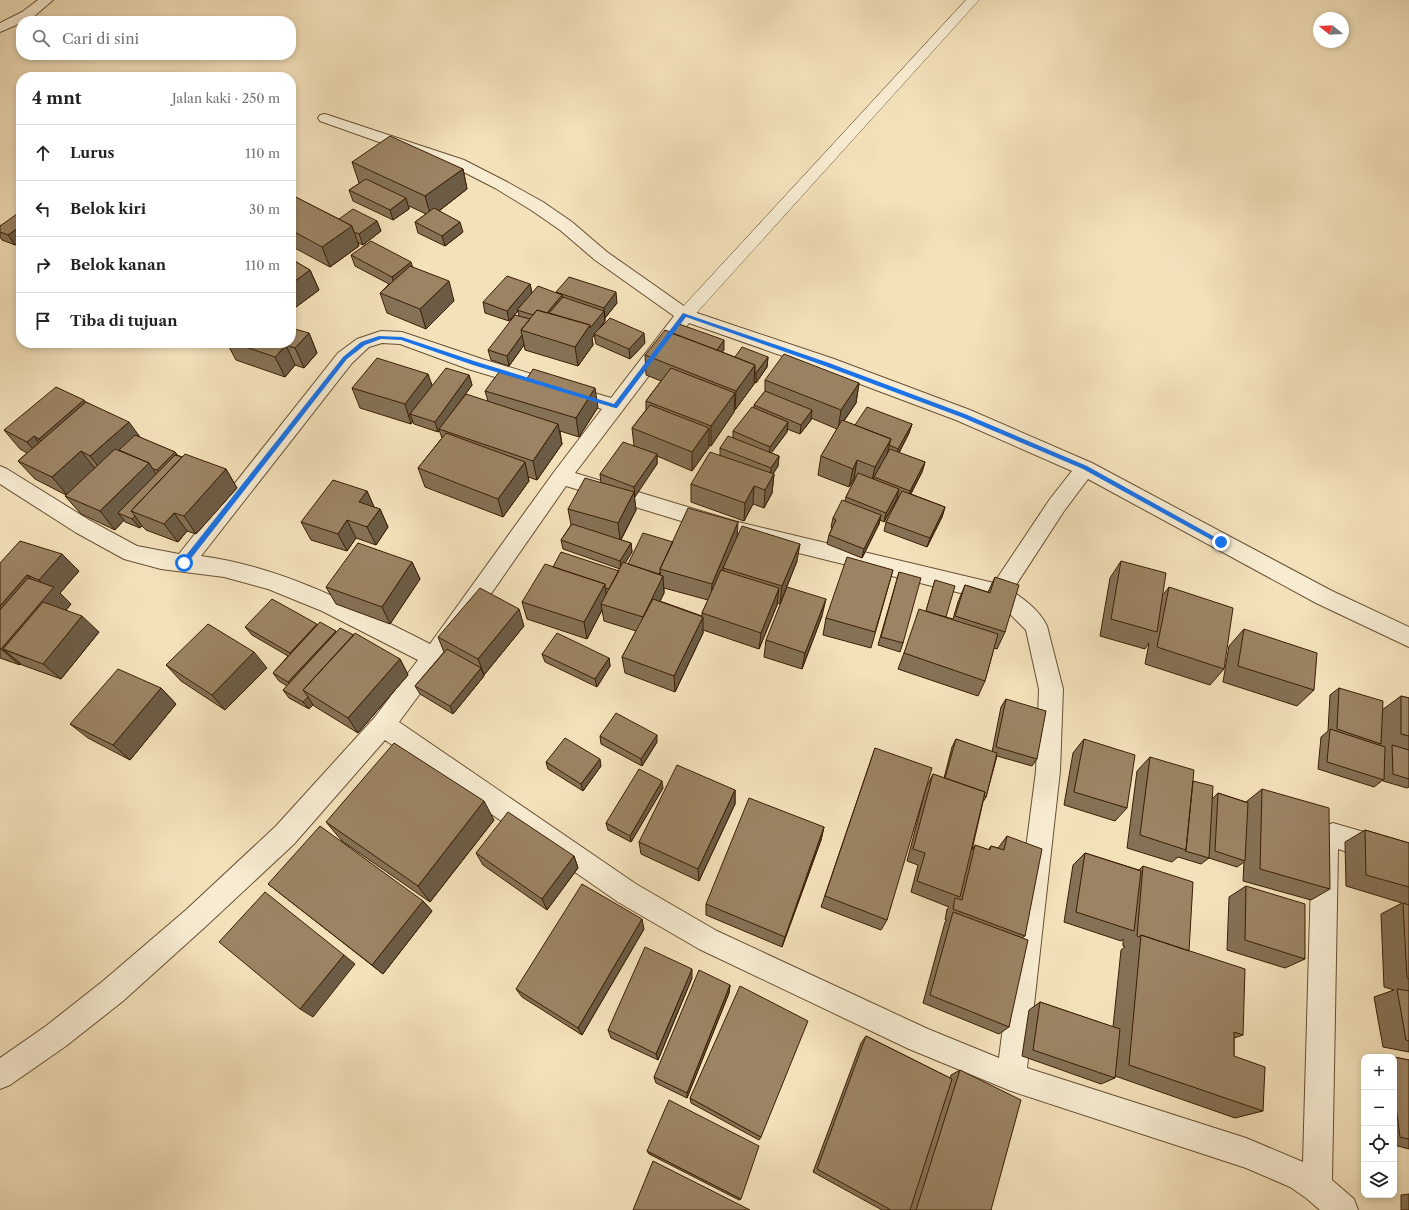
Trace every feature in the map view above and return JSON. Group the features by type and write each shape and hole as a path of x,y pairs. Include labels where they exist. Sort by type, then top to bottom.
{"street":[{"path":"23,16 46,0"},
{"path":"0,28 16,20"},
{"path":"325,118 458,164 501,185 554,218 601,256 685,315 827,364 963,415 1409,637"},
{"path":"0,1075 56,1036 113,991 196,918 285,835 383,725 434,657 561,477 685,315"},
{"path":"184,563 345,358 363,343 381,337 402,338 475,364 615,406"},
{"path":"0,474 82,526 132,553 161,560 224,568 271,581 330,604 434,657"},
{"path":"999,593 1057,505 1080,474"},
{"path":"561,477 734,529 999,593 1017,606 1036,626 1051,689 1048,772 1011,1078"},
{"path":"383,725 627,893 708,940 919,1039 1011,1078 1246,1153 1296,1175 1317,1187 1343,1210"},
{"path":"1317,1187 1325,844 1327,838 1333,836 1409,858"}],"lane":[{"path":"685,315 973,0"}],"building":[{"path":"390,136 463,169 425,196 352,162"},
{"path":"366,179 406,198 390,210 349,190"},
{"path":"296,197 352,226 322,247 296,233"},
{"path":"434,208 460,222 442,236 415,222"},
{"path":"353,209 377,221 359,234 354,232 352,226 339,219"},
{"path":"16,215 16,229 8,235 0,232 0,226"},
{"path":"371,241 411,262 392,277 351,255"},
{"path":"296,262 310,270 296,280"},
{"path":"410,266 449,281 420,309 380,293"},
{"path":"507,276 530,284 507,311 483,302"},
{"path":"569,277 616,292 604,308 556,292"},
{"path":"538,286 562,295 547,313 537,310 533,315 517,310"},
{"path":"563,297 604,311 590,328 590,325 549,313"},
{"path":"537,310 590,325 575,347 521,330"},
{"path":"515,315 530,319 521,330 522,335 507,356 488,350"},
{"path":"610,318 644,333 629,349 594,334"},
{"path":"679,324 724,340 717,350 671,333"},
{"path":"296,329 309,333 296,347"},
{"path":"665,330 755,365 736,391 645,355"},
{"path":"742,347 768,357 756,373 755,365 735,357"},
{"path":"249,348 283,348 275,357"},
{"path":"784,354 859,383 841,410 765,380"},
{"path":"377,358 428,374 405,404 352,388"},
{"path":"446,368 469,375 435,422 410,414"},
{"path":"671,368 735,393 711,426 646,401"},
{"path":"533,369 595,388 576,418 485,391 499,372 526,380"},
{"path":"56,387 84,400 39,439 34,436 27,442 4,430"},
{"path":"765,391 812,410 801,425 754,405"},
{"path":"466,394 558,424 533,461 439,429"},
{"path":"86,402 129,422 90,456 81,451 52,477 18,461"},
{"path":"650,405 709,428 692,452 632,428"},
{"path":"752,407 788,422 770,447 733,431"},
{"path":"867,407 912,424 898,449 889,445 891,439 855,425"},
{"path":"842,420 891,439 875,467 857,460 853,469 821,456"},
{"path":"446,433 525,462 498,499 418,468"},
{"path":"135,435 175,452 157,470 153,469 149,463 119,450"},
{"path":"728,436 779,456 771,468 720,448"},
{"path":"623,442 657,454 634,487 600,474"},
{"path":"115,449 149,463 100,511 65,496"},
{"path":"890,449 925,462 910,491 874,477"},
{"path":"710,452 774,474 765,490 754,486 745,503 691,484"},
{"path":"185,454 226,469 184,516 174,513 164,524 131,511"},
{"path":"175,455 182,457 131,511 135,516 132,519 118,513"},
{"path":"858,473 899,489 886,513 846,497"},
{"path":"585,478 634,492 618,523 568,509"},
{"path":"333,480 367,491 359,502 380,509 367,527 347,520 338,534 301,522"},
{"path":"902,491 945,507 930,538 886,522"},
{"path":"842,500 881,515 864,549 829,535 836,520 833,518"},
{"path":"688,508 738,522 712,584 660,569"},
{"path":"572,524 631,543 620,561 561,540"},
{"path":"742,526 800,544 782,586 723,568"},
{"path":"643,533 673,542 659,574 628,564"},
{"path":"20,541 62,554 39,580 27,575 0,606 0,563"},
{"path":"358,543 412,562 382,607 326,587"},
{"path":"561,552 619,571 609,589 605,588 605,584 553,567"},
{"path":"847,557 893,570 875,632 826,618"},
{"path":"1121,561 1166,573 1157,632 1111,619"},
{"path":"623,562 663,576 643,617 601,604"},
{"path":"545,564 605,584 584,622 522,602"},
{"path":"721,570 779,588 761,633 702,613"},
{"path":"899,572 921,578 903,643 881,637"},
{"path":"995,577 1019,585 1005,632 955,616 965,585 990,593"},
{"path":"28,578 54,587 0,649 0,610"},
{"path":"935,580 955,586 946,617 926,611"},
{"path":"787,587 826,599 805,653 766,640"},
{"path":"1169,587 1233,608 1224,669 1157,647"},
{"path":"480,588 519,609 478,659 438,637"},
{"path":"272,599 317,624 290,653 245,627"},
{"path":"653,599 703,617 674,676 622,657"},
{"path":"43,602 82,616 43,664 3,649"},
{"path":"919,609 998,634 985,681 904,653"},
{"path":"320,622 336,631 288,682 273,673"},
{"path":"208,624 254,652 212,695 166,665"},
{"path":"340,628 354,635 303,690 308,697 303,702 283,690"},
{"path":"1244,629 1317,653 1314,690 1238,666"},
{"path":"355,633 400,659 348,718 303,690"},
{"path":"557,633 609,658 595,679 542,654"},
{"path":"447,649 481,668 450,706 415,686"},
{"path":"118,669 161,688 113,745 70,724"},
{"path":"1339,688 1383,701 1381,744 1337,729"},
{"path":"1401,696 1409,698 1409,736 1401,734"},
{"path":"1006,699 1046,711 1037,759 996,747"},
{"path":"616,713 657,735 641,759 600,736"},
{"path":"1330,729 1385,747 1384,780 1327,762"},
{"path":"565,738 600,759 581,784 546,762"},
{"path":"956,739 997,753 986,797 984,796 985,792 945,778"},
{"path":"1084,739 1135,755 1127,808 1074,792"},
{"path":"394,743 484,801 418,886 326,822"},
{"path":"1392,745 1409,750 1409,779 1393,774"},
{"path":"875,748 932,768 887,920 825,896"},
{"path":"1150,757 1194,770 1186,850 1140,835"},
{"path":"677,765 735,790 698,869 639,842"},
{"path":"639,769 662,781 630,836 606,823"},
{"path":"933,774 985,792 960,897 917,881 925,853 913,849"},
{"path":"1193,781 1213,786 1209,858 1185,851"},
{"path":"1262,789 1329,808 1330,889 1260,869"},
{"path":"1218,793 1248,803 1245,861 1215,851"},
{"path":"749,798 824,827 785,937 706,904"},
{"path":"508,812 574,856 542,899 476,853"},
{"path":"320,826 423,901 372,965 268,884"},
{"path":"1365,830 1409,843 1409,887 1366,875"},
{"path":"1007,836 1042,849 1025,936 953,909 955,898 962,900 975,845 990,850 991,846 1004,850"},
{"path":"1085,853 1141,871 1134,931 1076,912"},
{"path":"1143,866 1193,882 1189,951 1141,935 1139,937 1137,936"},
{"path":"582,884 642,919 578,1028 516,989"},
{"path":"1246,886 1305,904 1305,959 1245,940"},
{"path":"265,892 344,955 300,1009 219,942"},
{"path":"1403,903 1409,905 1409,979 1407,978"},
{"path":"953,912 1028,940 1009,1027 930,995"},
{"path":"1141,935 1245,969 1243,1035 1234,1032 1234,1056 1265,1067 1263,1111 1129,1065"},
{"path":"645,947 692,969 656,1054 608,1030"},
{"path":"699,970 730,985 687,1093 654,1077"},
{"path":"740,986 808,1021 761,1137 690,1098"},
{"path":"1397,989 1409,991 1409,1041 1406,1040"},
{"path":"1040,1002 1120,1029 1115,1078 1033,1050"},
{"path":"866,1036 952,1079 910,1210 891,1210 817,1169"},
{"path":"1397,1058 1409,1060 1409,1139 1400,1137 1397,1114"},
{"path":"960,1070 1021,1100 991,1210 916,1210"},
{"path":"669,1100 759,1146 741,1199 647,1151"},
{"path":"653,1161 750,1210 633,1210"}],"route":[{"path":"184,563 345,358 363,343 381,337 402,338 475,364 615,406 685,315 827,364 963,415 1085,468 1221,542"}]}
